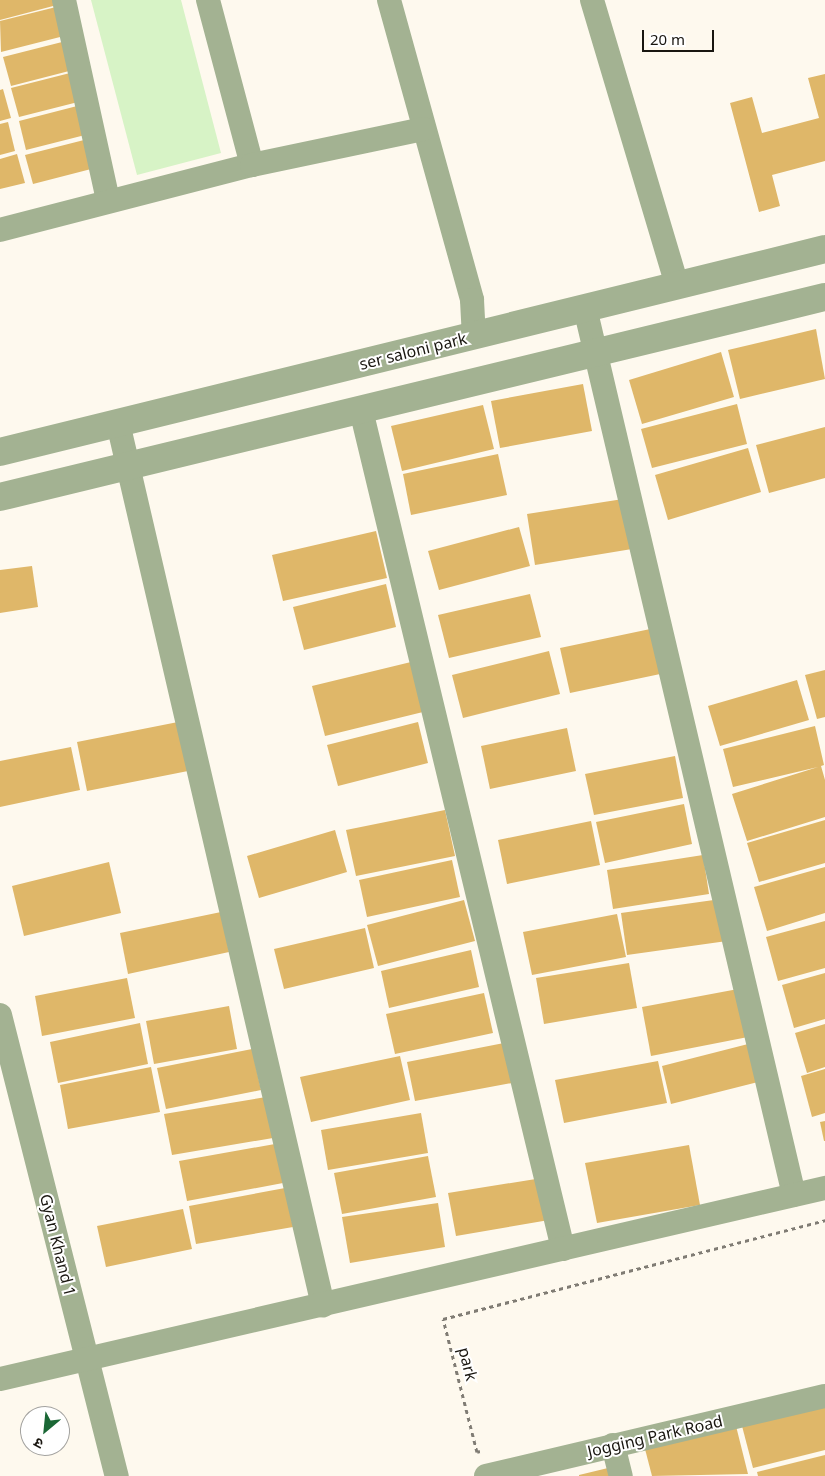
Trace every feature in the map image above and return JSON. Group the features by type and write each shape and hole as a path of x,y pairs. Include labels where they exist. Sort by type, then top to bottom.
{"street":[{"path":"64,0 108,200"},
{"path":"208,0 252,165"},
{"path":"389,0 423,129 472,300 474,336"},
{"path":"592,0 678,285"},
{"path":"0,230 108,200 252,165 423,129"},
{"name":"ser saloni park","path":"0,452 825,249"},
{"path":"0,497 825,297"},
{"path":"585,308 794,1195"},
{"path":"361,410 563,1249"},
{"path":"118,423 323,1305"},
{"name":"Gyan Khand 1","path":"0,1014 117,1476"},
{"path":"0,1380 825,1188"},
{"name":"Jogging Park Road","path":"486,1476 825,1396"},
{"path":"613,1445 621,1476"}],"path":[{"name":"park","path":"487,1450 477,1452 443,1319 825,1220"}],"green space":[{"path":"91,0 181,0 221,153 137,175"}],"building":[{"path":"0,0 56,0 57,5 0,20"},
{"path":"56,7 64,36 1,52 0,21"},
{"path":"66,41 73,70 11,86 3,57"},
{"path":"74,72 82,101 19,117 11,88"},
{"path":"825,74 825,161 772,175 780,206 759,212 730,103 752,97 762,133 819,118 808,78"},
{"path":"3,89 11,118 0,121 0,90"},
{"path":"81,105 89,134 26,150 19,121"},
{"path":"8,122 15,151 0,155 0,124"},
{"path":"88,139 95,168 33,184 25,155"},
{"path":"17,154 25,183 0,189 0,159"},
{"path":"816,329 825,379 740,399 728,350"},
{"path":"721,352 734,397 642,424 629,380"},
{"path":"583,384 592,431 500,448 491,401"},
{"path":"737,404 747,444 652,468 641,429"},
{"path":"483,405 494,449 402,471 391,426"},
{"path":"825,427 825,478 769,493 756,445"},
{"path":"748,448 761,492 668,520 655,475"},
{"path":"498,454 507,495 411,515 403,474"},
{"path":"623,499 632,549 535,565 527,514"},
{"path":"519,527 530,566 439,590 428,551"},
{"path":"376,531 387,578 283,601 272,555"},
{"path":"32,566 38,607 0,613 0,570"},
{"path":"386,584 396,627 304,650 293,607"},
{"path":"530,594 541,637 449,658 438,615"},
{"path":"655,628 665,673 570,693 560,648"},
{"path":"549,651 560,694 463,718 452,675"},
{"path":"411,662 423,712 325,736 312,686"},
{"path":"825,670 825,717 817,719 805,675"},
{"path":"797,680 809,720 720,746 708,706"},
{"path":"178,722 188,771 87,791 77,742"},
{"path":"418,722 428,763 338,786 327,745"},
{"path":"815,726 824,765 821,766 825,780 825,817 747,841 732,794 818,767 733,787 723,749"},
{"path":"567,728 576,771 490,789 481,746"},
{"path":"71,747 80,790 0,807 0,761"},
{"path":"675,756 683,798 594,815 585,774"},
{"path":"684,804 692,844 605,863 596,822"},
{"path":"445,810 455,856 356,876 346,830"},
{"path":"825,820 825,863 759,882 747,843"},
{"path":"591,821 600,865 507,884 498,840"},
{"path":"335,830 347,872 259,898 247,856"},
{"path":"703,855 709,894 613,909 607,870"},
{"path":"452,860 460,897 367,917 359,880"},
{"path":"109,862 121,913 24,936 12,886"},
{"path":"825,867 825,913 767,931 754,887"},
{"path":"721,899 727,941 627,955 621,913"},
{"path":"464,900 475,941 378,966 367,925"},
{"path":"221,912 229,952 128,974 120,933"},
{"path":"617,914 626,957 532,975 523,932"},
{"path":"825,921 825,968 778,981 766,937"},
{"path":"365,928 374,968 284,989 274,949"},
{"path":"471,950 479,987 389,1008 381,971"},
{"path":"629,963 637,1008 544,1024 536,978"},
{"path":"825,973 825,1019 794,1028 782,985"},
{"path":"127,978 135,1018 42,1036 35,996"},
{"path":"738,989 748,1037 651,1056 642,1007"},
{"path":"484,993 493,1033 395,1054 386,1014"},
{"path":"229,1006 237,1049 154,1064 146,1021"},
{"path":"140,1023 148,1064 58,1083 50,1042"},
{"path":"825,1024 825,1067 807,1073 795,1033"},
{"path":"504,1043 512,1083 415,1101 407,1062"},
{"path":"752,1043 762,1081 671,1104 662,1066"},
{"path":"252,1049 261,1090 166,1109 157,1068"},
{"path":"400,1056 410,1100 311,1122 300,1077"},
{"path":"658,1061 667,1103 564,1123 555,1080"},
{"path":"151,1067 160,1112 68,1129 60,1085"},
{"path":"825,1069 825,1113 812,1117 801,1076"},
{"path":"266,1097 273,1138 172,1155 164,1114"},
{"path":"421,1113 428,1153 328,1170 321,1130"},
{"path":"825,1121 825,1141 824,1141 820,1122"},
{"path":"275,1144 283,1183 187,1201 179,1161"},
{"path":"689,1145 700,1205 597,1223 585,1163"},
{"path":"428,1156 436,1197 342,1214 334,1173"},
{"path":"542,1178 549,1220 456,1236 448,1193"},
{"path":"285,1188 293,1227 196,1244 189,1206"},
{"path":"438,1203 445,1247 350,1263 342,1217"},
{"path":"183,1209 192,1249 106,1267 97,1226"},
{"path":"825,1405 825,1450 753,1468 742,1426"},
{"path":"736,1426 748,1474 652,1476 645,1449"},
{"path":"825,1455 825,1476 758,1476 757,1472"},
{"path":"608,1468 610,1476 579,1476 579,1475"}]}
